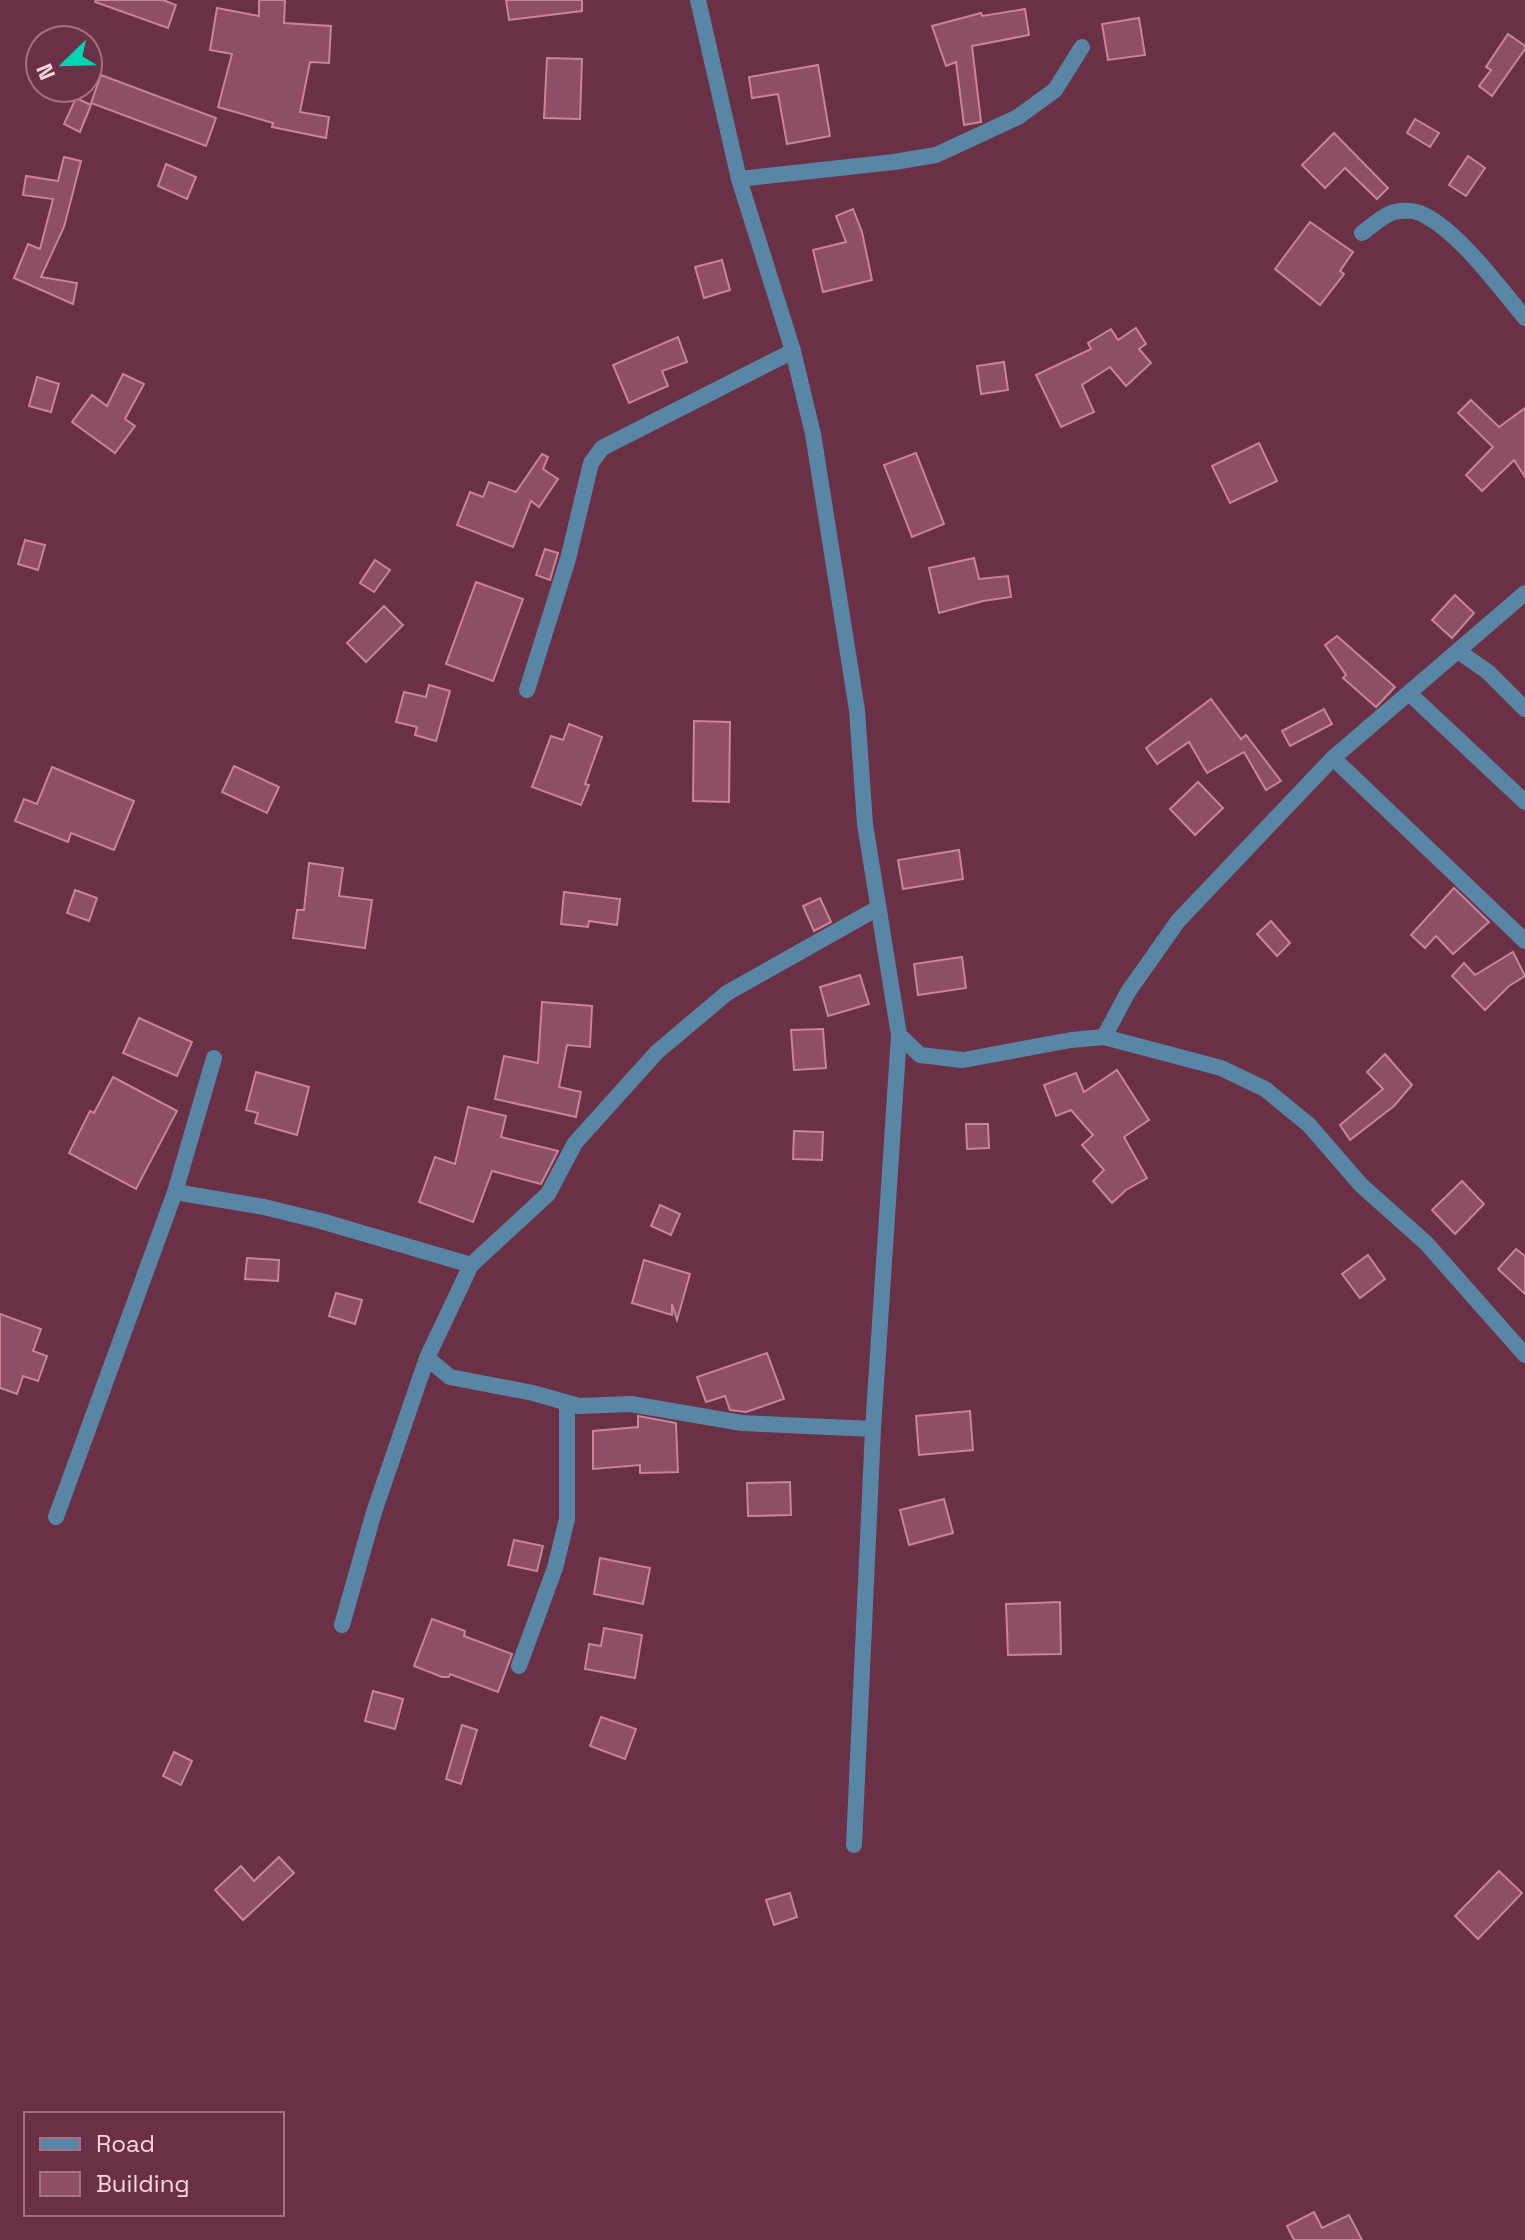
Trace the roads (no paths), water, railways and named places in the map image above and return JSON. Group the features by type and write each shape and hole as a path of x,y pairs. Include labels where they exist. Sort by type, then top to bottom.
{"street":[{"path":"698,0 739,179 793,351 813,434 857,710 865,824 899,1035 873,1429 854,1845"},
{"path":"739,179 936,155 1018,117 1055,90 1082,47"},
{"path":"1362,233 1390,213 1404,210 1422,213 1481,265 1525,318"},
{"path":"527,690 568,559 591,463 602,448 793,351"},
{"path":"1104,1037 1128,992 1178,921 1333,758 1525,593"},
{"path":"1458,651 1488,672 1525,709"},
{"path":"1410,694 1525,802"},
{"path":"1333,758 1525,941"},
{"path":"342,1625 374,1512 427,1358 471,1265 548,1194 575,1143 657,1052 727,993 878,908"},
{"path":"899,1035 920,1055 963,1060 1104,1037 1221,1068 1265,1089 1309,1125 1361,1185 1426,1243 1525,1355"},
{"path":"56,1517 175,1192 214,1058"},
{"path":"175,1192 264,1207 321,1221 471,1265"},
{"path":"427,1358 450,1377 533,1393 579,1406 631,1404 742,1423 873,1429"},
{"path":"519,1666 555,1568 567,1519 567,1403"}]}
